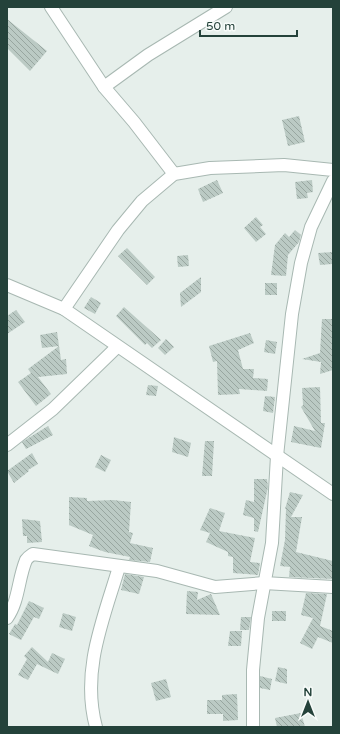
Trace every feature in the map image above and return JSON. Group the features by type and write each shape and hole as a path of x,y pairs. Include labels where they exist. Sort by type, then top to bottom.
{"street":[{"path":"51,7 104,87 174,174"},
{"path":"104,87 148,55 226,7"},
{"path":"64,309 123,224 142,201 174,174 210,168 284,165 333,170"},
{"path":"253,727 253,670 258,618 272,544 277,456 292,314 301,263 311,227 333,181"},
{"path":"7,285 64,309 117,347 333,494"},
{"path":"7,445 53,410 117,347"},
{"path":"7,618 16,600 26,560 33,554 119,567 140,568 172,574 215,587 264,583 333,587"},
{"path":"96,727 92,713 90,672 100,628 119,567"}],"building":[{"path":"7,19 47,51 30,71 7,48"},
{"path":"299,116 305,142 288,146 282,120"},
{"path":"217,180 223,193 203,202 198,189"},
{"path":"312,180 313,192 307,193 308,198 297,199 295,182"},
{"path":"256,217 263,225 260,227 266,234 256,242 244,228"},
{"path":"295,230 301,235 299,242 288,255 286,276 271,275 275,245 285,233 289,237"},
{"path":"127,248 155,277 147,285 118,256"},
{"path":"333,252 332,264 320,265 318,253"},
{"path":"188,255 189,266 178,267 177,256"},
{"path":"201,277 201,292 181,307 180,293"},
{"path":"265,283 277,283 277,295 265,295"},
{"path":"91,297 101,303 95,314 84,308"},
{"path":"124,307 161,340 152,348 147,343 145,345 116,316"},
{"path":"16,310 25,322 7,334 7,316"},
{"path":"322,319 333,319 333,370 320,374 321,362 302,359 320,353"},
{"path":"57,332 59,346 42,348 40,335"},
{"path":"250,333 254,343 238,350 243,369 254,369 253,378 268,379 267,391 239,389 240,394 218,395 217,361 213,362 209,346"},
{"path":"166,339 174,347 165,355 158,348"},
{"path":"266,340 277,342 275,354 264,352"},
{"path":"59,346 61,360 66,359 67,374 38,377 51,394 36,406 18,382 31,373 28,369"},
{"path":"148,385 158,386 156,396 146,395"},
{"path":"320,387 321,423 325,423 321,448 291,442 294,426 315,431 301,407 303,405 302,388"},
{"path":"265,396 275,397 273,413 263,411"},
{"path":"48,426 53,435 26,449 22,442"},
{"path":"174,437 191,443 188,457 172,452"},
{"path":"205,441 214,441 212,476 202,476"},
{"path":"32,453 38,464 28,470 29,471 14,483 7,471"},
{"path":"101,455 111,460 105,472 95,467"},
{"path":"254,479 267,479 268,487 258,532 254,531 254,518 243,515 246,500 254,502"},
{"path":"290,492 303,495 291,517 302,517 296,552 333,561 333,579 289,577 290,567 280,566 285,540 285,509"},
{"path":"69,497 87,498 87,501 113,500 131,502 129,532 133,533 130,543 153,548 150,562 129,560 130,557 105,552 89,546 93,535 69,525"},
{"path":"210,508 225,513 219,531 255,538 250,562 260,563 258,575 233,573 233,557 228,556 228,552 206,542 210,533 200,530"},
{"path":"22,519 40,521 42,542 27,543 27,536 23,536"},
{"path":"125,574 144,577 139,594 121,590"},
{"path":"187,591 198,592 197,600 211,594 220,615 186,614"},
{"path":"306,593 327,594 320,626 333,631 333,643 318,637 312,649 300,643 313,618 301,615"},
{"path":"29,601 44,608 39,619 34,617 21,640 9,634 15,624 17,625"},
{"path":"272,611 286,611 286,621 272,621"},
{"path":"63,613 76,617 72,631 59,627"},
{"path":"241,617 251,617 249,630 240,630"},
{"path":"230,631 242,631 241,646 228,646"},
{"path":"32,647 48,662 52,653 65,659 58,674 37,664 28,680 18,675 27,659 24,656"},
{"path":"278,667 287,669 287,684 275,681"},
{"path":"260,676 272,679 270,690 260,688"},
{"path":"166,679 171,697 156,701 151,683"},
{"path":"237,694 238,720 223,721 223,714 207,714 207,700 222,700 222,695"},
{"path":"301,713 305,727 277,727 275,718"}]}
